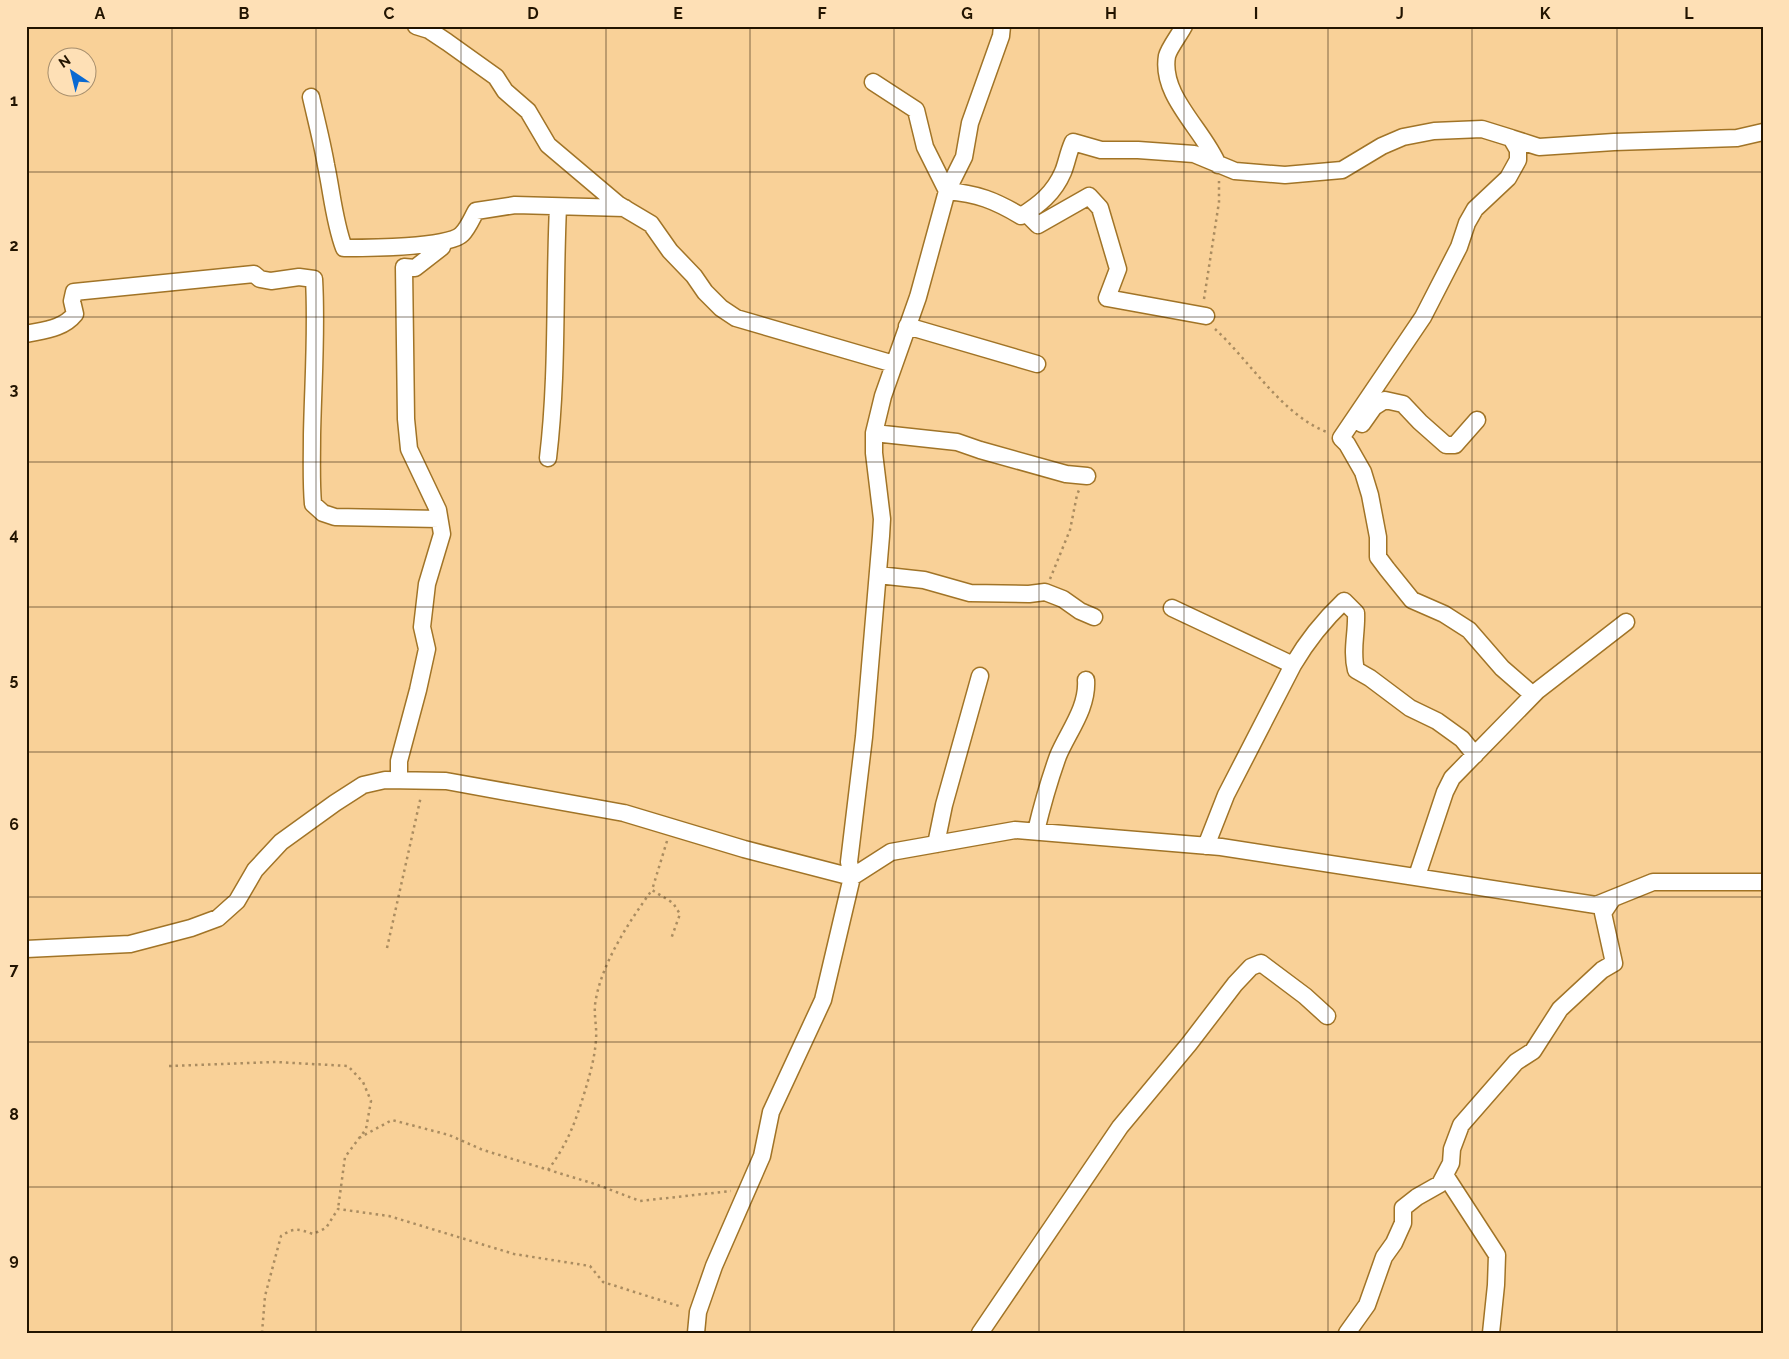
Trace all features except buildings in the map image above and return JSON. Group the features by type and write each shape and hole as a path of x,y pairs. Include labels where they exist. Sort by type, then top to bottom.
{"street":[{"path":"416,26 429,30 496,77 504,91 528,111 548,145 625,208 651,224 670,251 721,308 736,318 894,364"},
{"path":"696,1333 698,1312 714,1266 762,1156 771,1112 823,1000 852,877 849,862 864,737 882,519 875,474 874,433 883,396 918,297 947,191 964,157 970,123 1001,36 1002,26"},
{"path":"1184,26 1167,55 1168,85 1213,152 1218,165"},
{"path":"873,82 916,110 924,147 947,191"},
{"path":"310,96 327,167 339,236 344,248 378,248 440,242 461,236 476,211 515,205 625,208"},
{"path":"947,191 970,193 998,202 1020,216 1040,204 1055,188 1064,170 1067,154 1073,142 1102,150 1138,150 1194,154 1234,171 1285,175 1342,170 1382,146 1403,138 1434,131 1482,129 1539,147 1614,142 1737,138 1763,132"},
{"path":"1344,441 1423,317 1459,247 1475,209 1508,178 1518,160 1518,150 1511,138"},
{"path":"1026,213 1038,225 1090,196 1100,208 1118,269 1107,298 1206,316"},
{"path":"548,458 555,364 558,207"},
{"path":"399,780 399,761 427,649 422,627 427,584 442,534 438,510 409,449 406,420 404,267 415,268 442,247 440,242"},
{"path":"26,334 54,328 68,322 75,314 72,301 74,292 254,274 260,279 271,281 299,277 314,279 316,319 312,397 311,486 313,504 323,513 335,516 440,519"},
{"path":"908,326 1037,364"},
{"path":"1344,441 1374,407 1385,400 1403,404 1446,445 1455,445 1477,420"},
{"path":"874,433 958,442 1066,474 1087,476"},
{"path":"1344,441 1362,472 1370,495 1378,537 1378,557 1412,600 1444,614 1469,630 1502,668 1533,695"},
{"path":"878,575 924,580 970,593 1029,594 1045,592 1063,599 1080,611 1094,617"},
{"path":"1206,846 1226,795 1304,645 1330,614 1344,601 1356,613 1357,629 1353,657 1356,670 1370,678 1410,708 1437,721 1462,739 1475,755"},
{"path":"1172,608 1293,665"},
{"path":"1417,876 1445,792 1452,778 1533,695 1626,622"},
{"path":"936,844 944,805 980,676"},
{"path":"1036,831 1044,797 1059,755 1078,718 1087,688 1086,680"},
{"path":"26,949 130,944 191,928 218,918 237,901 255,870 281,842 363,785 385,780 446,781 624,813 744,849 852,877 891,852 1015,830 1206,846 1417,876 1596,905 1653,882 1763,882"},
{"path":"1347,1333 1367,1305 1384,1257 1394,1243 1403,1223 1403,1208 1417,1197 1440,1184 1451,1163 1452,1149 1461,1125 1516,1062 1533,1051 1560,1009 1602,970 1614,963 1603,913 1613,898"},
{"path":"980,1333 1120,1127 1189,1044 1235,984 1251,967 1261,963 1305,996 1327,1016"},
{"path":"1445,1175 1498,1255 1491,1333"}],"path":[{"path":"1218,165 1219,202 1203,308 1209,324 1299,417 1314,427 1344,441"},
{"path":"1045,592 1070,530 1077,494 1087,476"},
{"path":"387,948 424,780"},
{"path":"548,1170 568,1139 576,1121 592,1067 596,1039 595,1005 602,980 614,947 652,890 671,827"},
{"path":"652,890 673,903 680,914 671,938"},
{"path":"169,1066 276,1062 348,1066 363,1082 371,1102 366,1129 345,1157 338,1209 326,1228 313,1234 299,1229 292,1229 281,1236 265,1296 262,1333"},
{"path":"360,1138 392,1120 449,1135 483,1150 595,1184 640,1201 747,1189"},
{"path":"338,1209 389,1216 514,1254 590,1266 602,1282 698,1312"}]}
